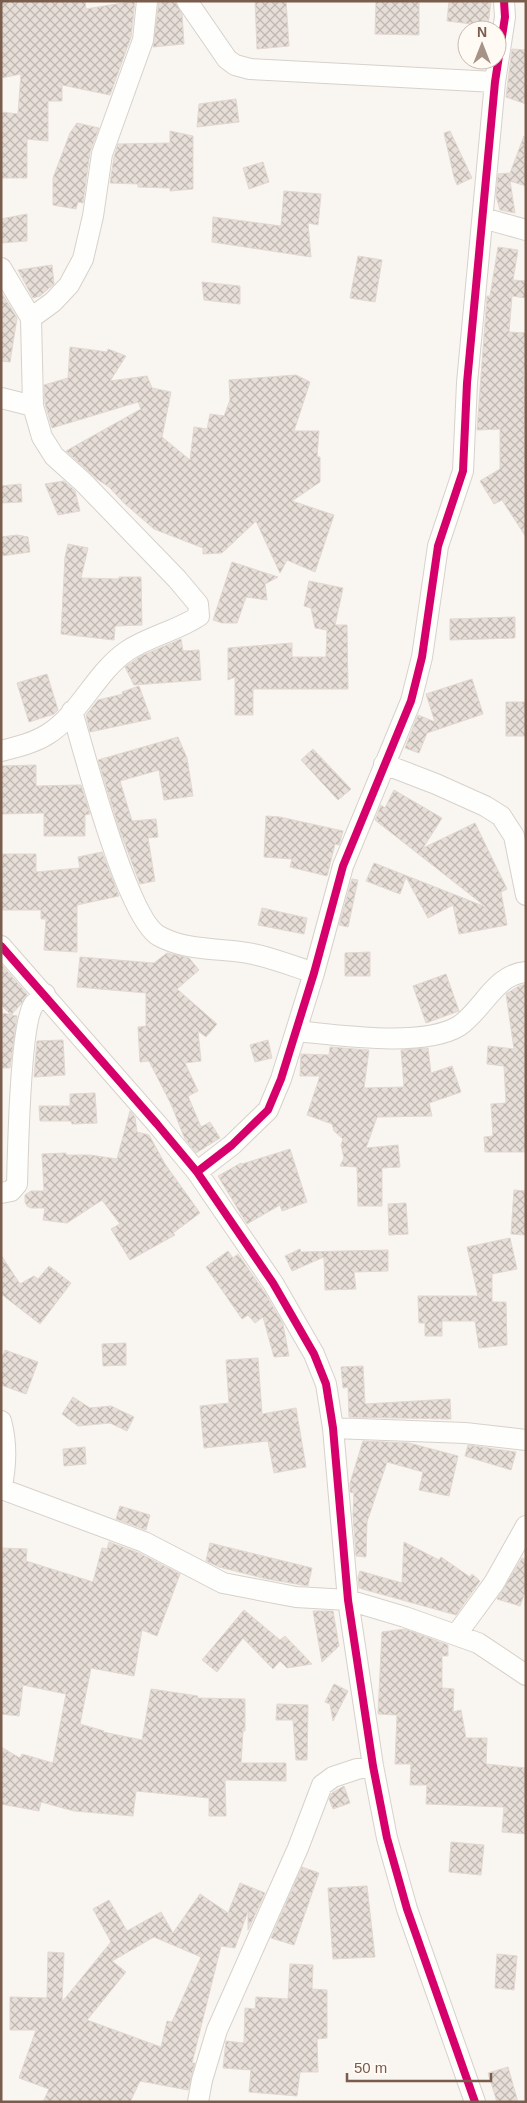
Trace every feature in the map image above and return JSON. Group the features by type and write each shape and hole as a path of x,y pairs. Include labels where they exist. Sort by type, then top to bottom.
{"street":[{"path":"31,318 53,302 69,285 84,259 93,216 102,154 143,40 147,1"},
{"path":"187,1 227,59 235,66 250,69 495,82"},
{"path":"197,1172 232,1144 268,1110 314,973 343,866 411,701 422,657 438,546 464,471 467,384 495,82 505,17 504,1"},
{"path":"483,218 526,230"},
{"path":"1,268 31,318 32,406 42,437 54,456 83,482 177,579 198,604 199,616 127,652 110,667 50,733 34,742 1,751"},
{"path":"1,398 32,406"},
{"path":"72,711 119,864 145,921 157,935 189,946 251,954 314,973"},
{"path":"384,764 436,784 485,806 501,816 514,836 526,895"},
{"path":"1,946 46,994 197,1172 273,1283 314,1354 326,1384 333,1428 348,1600 373,1766 387,1838 407,1909 475,2102"},
{"path":"296,1031 359,1036 410,1037 434,1035 458,1026 472,1014 505,978 519,972 526,972"},
{"path":"1,1193 11,1191 17,1184 23,1072 28,1020 34,1005 46,994"},
{"path":"1,1421 4,1434 2,1490 144,1542 223,1583 296,1598 348,1600 456,1635 478,1643 526,1675"},
{"path":"333,1428 465,1433 526,1440"},
{"path":"456,1635 494,1583 526,1526"},
{"path":"198,2102 202,2080 217,2030 298,1848 322,1785 333,1777 373,1766"}],"building":[{"path":"1,1 85,1 86,9 135,1 131,37 110,95 62,85 62,101 48,101 48,141 27,139 27,178 1,178 1,112 18,114 21,74 1,78"},
{"path":"159,1 175,1 182,14 184,44 153,47"},
{"path":"255,1 286,1 289,46 257,49"},
{"path":"376,1 419,1 419,35 375,34"},
{"path":"449,1 491,1 489,20 447,21"},
{"path":"512,49 526,50 526,104 506,97"},
{"path":"236,99 239,122 197,127 199,104"},
{"path":"77,123 99,128 90,152 83,203 78,202 76,209 53,205 53,178 70,133"},
{"path":"170,131 193,136 193,189 170,191 170,188 138,187 138,184 110,183 118,144 170,143"},
{"path":"450,131 472,178 457,185 444,133"},
{"path":"524,136 526,186 510,181 515,213 500,210 496,196 498,174 509,173 509,176"},
{"path":"263,162 269,182 249,189 243,168"},
{"path":"284,191 321,194 318,225 308,223 311,257 212,242 213,217 281,226"},
{"path":"27,214 27,241 1,243 1,219"},
{"path":"498,247 518,250 513,280 526,281 526,298 512,296 509,332 526,333 526,369 524,369 526,537 502,500 494,504 480,481 500,469 500,429 477,430 487,296 490,296"},
{"path":"358,256 382,260 375,302 350,298"},
{"path":"52,265 54,284 40,296 33,298 18,270"},
{"path":"202,282 240,286 240,304 204,300"},
{"path":"1,292 17,318 10,362 1,361"},
{"path":"70,347 107,352 108,349 126,356 110,381 147,376 152,388 171,392 162,437 190,460 194,427 207,429 210,414 224,416 230,400 229,380 296,375 310,382 294,431 319,431 317,457 320,457 320,482 292,501 334,515 315,572 287,560 280,573 256,521 222,553 203,554 203,548 154,529 109,487 97,479 66,451 141,409 138,402 52,428 45,404 44,385 68,378"},
{"path":"64,481 75,491 80,511 58,515 45,484"},
{"path":"21,484 22,502 1,503 1,486"},
{"path":"17,535 28,537 30,552 1,556 1,537"},
{"path":"68,544 88,548 81,578 119,579 119,577 141,577 142,625 115,626 114,640 61,634 65,557"},
{"path":"232,562 278,577 265,584 267,600 246,597 237,623 222,623 213,620"},
{"path":"309,581 343,588 335,625 347,625 348,689 253,689 253,715 235,715 235,677 228,680 228,648 292,643 292,657 326,657 327,630 315,628 311,608 304,606"},
{"path":"515,617 515,638 450,640 450,619"},
{"path":"181,639 183,651 199,650 201,680 134,685 125,667 141,656"},
{"path":"47,674 58,710 54,714 29,722 17,683"},
{"path":"472,679 483,714 427,733 419,753 405,748 418,715 435,722 426,694"},
{"path":"139,686 151,719 90,732 86,715 98,700 123,694 122,692"},
{"path":"506,702 526,702 526,736 506,736"},
{"path":"178,737 187,758 193,796 164,800 159,770 120,781 132,821 156,819 158,837 148,838 155,881 140,884 119,828 98,760"},
{"path":"313,749 351,789 338,800 301,760"},
{"path":"36,765 36,786 81,785 90,814 85,815 85,836 44,836 44,813 1,814 1,766"},
{"path":"394,790 442,818 423,848 475,823 507,889 501,892 507,925 459,934 453,905 428,918 406,877 400,894 366,881 374,863 486,907 375,820 381,805 385,808"},
{"path":"266,816 280,817 343,831 339,845 335,844 327,876 290,867 292,859 264,857"},
{"path":"102,852 119,896 77,905 77,952 44,950 46,919 41,919 41,910 1,910 2,854 36,854 36,872 80,868 78,857"},
{"path":"352,879 358,880 348,927 339,925"},
{"path":"262,908 307,918 304,934 258,925"},
{"path":"370,952 370,976 345,976 345,953"},
{"path":"167,953 189,958 199,970 177,989 217,1024 206,1037 198,1031 201,1061 185,1063 198,1091 188,1096 201,1127 210,1122 220,1138 196,1153 185,1139 171,1104 149,1061 140,1062 138,1027 146,1026 146,993 77,987 80,957 154,963"},
{"path":"1,964 27,994 11,1015 1,1005"},
{"path":"446,974 459,1011 426,1023 413,986"},
{"path":"526,984 526,1152 485,1152 484,1137 493,1136 491,1104 506,1103 504,1066 487,1064 488,1046 514,1049 506,994"},
{"path":"3,1013 17,1016 10,1068 1,1068 1,1022"},
{"path":"63,1040 65,1075 34,1077 37,1041"},
{"path":"268,1040 272,1058 255,1062 250,1045"},
{"path":"330,1047 369,1050 364,1088 404,1087 401,1050 428,1048 431,1073 452,1066 461,1092 429,1103 432,1116 377,1117 366,1148 398,1145 400,1167 382,1168 382,1206 358,1206 357,1167 340,1166 344,1158 341,1145 343,1139 334,1131 332,1124 307,1115 320,1076 300,1076 301,1054 329,1055"},
{"path":"95,1093 97,1123 72,1124 71,1121 40,1121 39,1106 70,1106 70,1094"},
{"path":"130,1111 135,1117 137,1132 149,1135 165,1164 200,1213 173,1233 175,1235 130,1260 111,1229 120,1224 102,1200 67,1223 43,1220 45,1208 31,1208 27,1206 25,1195 31,1191 44,1191 42,1154 66,1153 66,1155 90,1155 117,1159"},
{"path":"290,1149 307,1202 282,1211 280,1205 247,1224 218,1176 241,1163"},
{"path":"514,1190 526,1191 526,1235 511,1234"},
{"path":"406,1203 408,1234 389,1235 388,1204"},
{"path":"510,1238 517,1269 492,1274 492,1302 506,1302 507,1345 479,1348 475,1321 442,1321 442,1336 425,1336 425,1323 419,1323 418,1296 478,1296 467,1247"},
{"path":"300,1249 301,1252 388,1250 388,1271 354,1272 356,1289 325,1290 324,1257 292,1271 285,1256"},
{"path":"228,1251 233,1258 238,1254 265,1293 283,1324 289,1356 274,1357 263,1317 255,1323 248,1315 242,1319 206,1267"},
{"path":"1,1255 20,1284 34,1276 38,1279 49,1266 71,1283 40,1324 1,1294"},
{"path":"126,1343 126,1365 103,1366 102,1344"},
{"path":"5,1350 38,1362 26,1394 1,1385 1,1359"},
{"path":"258,1358 262,1414 296,1408 306,1467 274,1473 268,1441 204,1448 200,1406 229,1403 226,1360"},
{"path":"363,1366 365,1404 450,1399 451,1419 349,1417 348,1387 343,1388 341,1367"},
{"path":"73,1397 90,1408 111,1406 134,1417 127,1431 110,1423 78,1426 62,1414"},
{"path":"363,1441 409,1443 458,1456 449,1496 419,1490 423,1472 387,1462 367,1522 366,1557 356,1556 353,1515 354,1493 350,1492 350,1483"},
{"path":"468,1445 516,1452 511,1470 465,1456"},
{"path":"85,1447 86,1464 64,1466 63,1449"},
{"path":"120,1506 150,1515 146,1530 116,1519"},
{"path":"109,1542 139,1553 180,1574 157,1636 142,1630 134,1676 91,1668 80,1724 103,1732 142,1740 151,1689 198,1696 197,1698 245,1699 245,1731 243,1731 241,1763 286,1763 286,1781 225,1780 226,1816 209,1816 209,1798 136,1791 133,1816 74,1811 41,1802 39,1811 1,1804 1,1747 20,1758 22,1754 53,1763 66,1694 23,1685 19,1716 1,1714 1,1548 27,1549 26,1561 93,1582 102,1548 107,1549"},
{"path":"404,1542 439,1560 441,1557 470,1577 472,1574 480,1581 456,1615 359,1588 358,1577 360,1571 402,1583"},
{"path":"210,1543 312,1568 308,1586 267,1579 219,1567 206,1561"},
{"path":"522,1558 526,1560 526,1589 520,1606 497,1599"},
{"path":"244,1610 280,1640 285,1636 312,1664 287,1668 280,1661 273,1669 243,1638 217,1672 202,1660"},
{"path":"313,1611 333,1611 339,1646 322,1662"},
{"path":"405,1629 448,1645 448,1656 442,1656 442,1688 454,1689 453,1712 461,1710 466,1738 487,1738 486,1764 526,1768 526,1834 502,1832 504,1807 426,1804 427,1785 410,1785 411,1764 395,1764 397,1715 378,1714 382,1632"},
{"path":"334,1684 348,1691 333,1721 330,1704 325,1702"},
{"path":"277,1704 308,1705 307,1760 296,1760 293,1720 276,1720"},
{"path":"344,1786 350,1803 333,1809 329,1799 332,1793"},
{"path":"451,1842 484,1845 481,1875 449,1872"},
{"path":"302,1867 319,1873 294,1945 271,1938"},
{"path":"240,1883 265,1893 248,1930 248,1911 235,1948 221,1946 192,2063 195,2063 188,2090 140,2081 130,2102 43,2102 49,2089 19,2078 36,2030 10,2030 10,1997 47,1998 48,1952 64,1953 62,2002 111,1942 93,1909 109,1900 127,1931 161,1912 173,1933 200,1894 228,1913","holes":["154,1937 201,1957 172,2022 167,2021 161,2047 87,2020 126,1972 112,1961"]},
{"path":"367,1886 375,1957 333,1959 328,1888"},
{"path":"497,1954 517,1956 514,1990 495,1988"},
{"path":"290,1964 313,1965 312,1989 327,1990 327,2038 317,2039 318,2072 300,2072 297,2096 249,2092 251,2070 223,2068 226,2041 244,2043 245,2008 255,2009 256,1997 288,1999"},
{"path":"508,2067 518,2102 497,2102 488,2073"}],"cycle path":[{"path":"197,1172 232,1145 268,1110 281,1079 314,973 343,866 411,701 422,657 438,546 463,471 467,383 495,82 505,17 504,1"},
{"path":"1,946 197,1172 273,1283 314,1354 326,1384 333,1428 348,1600 373,1766 387,1838 407,1909 475,2102"}]}
